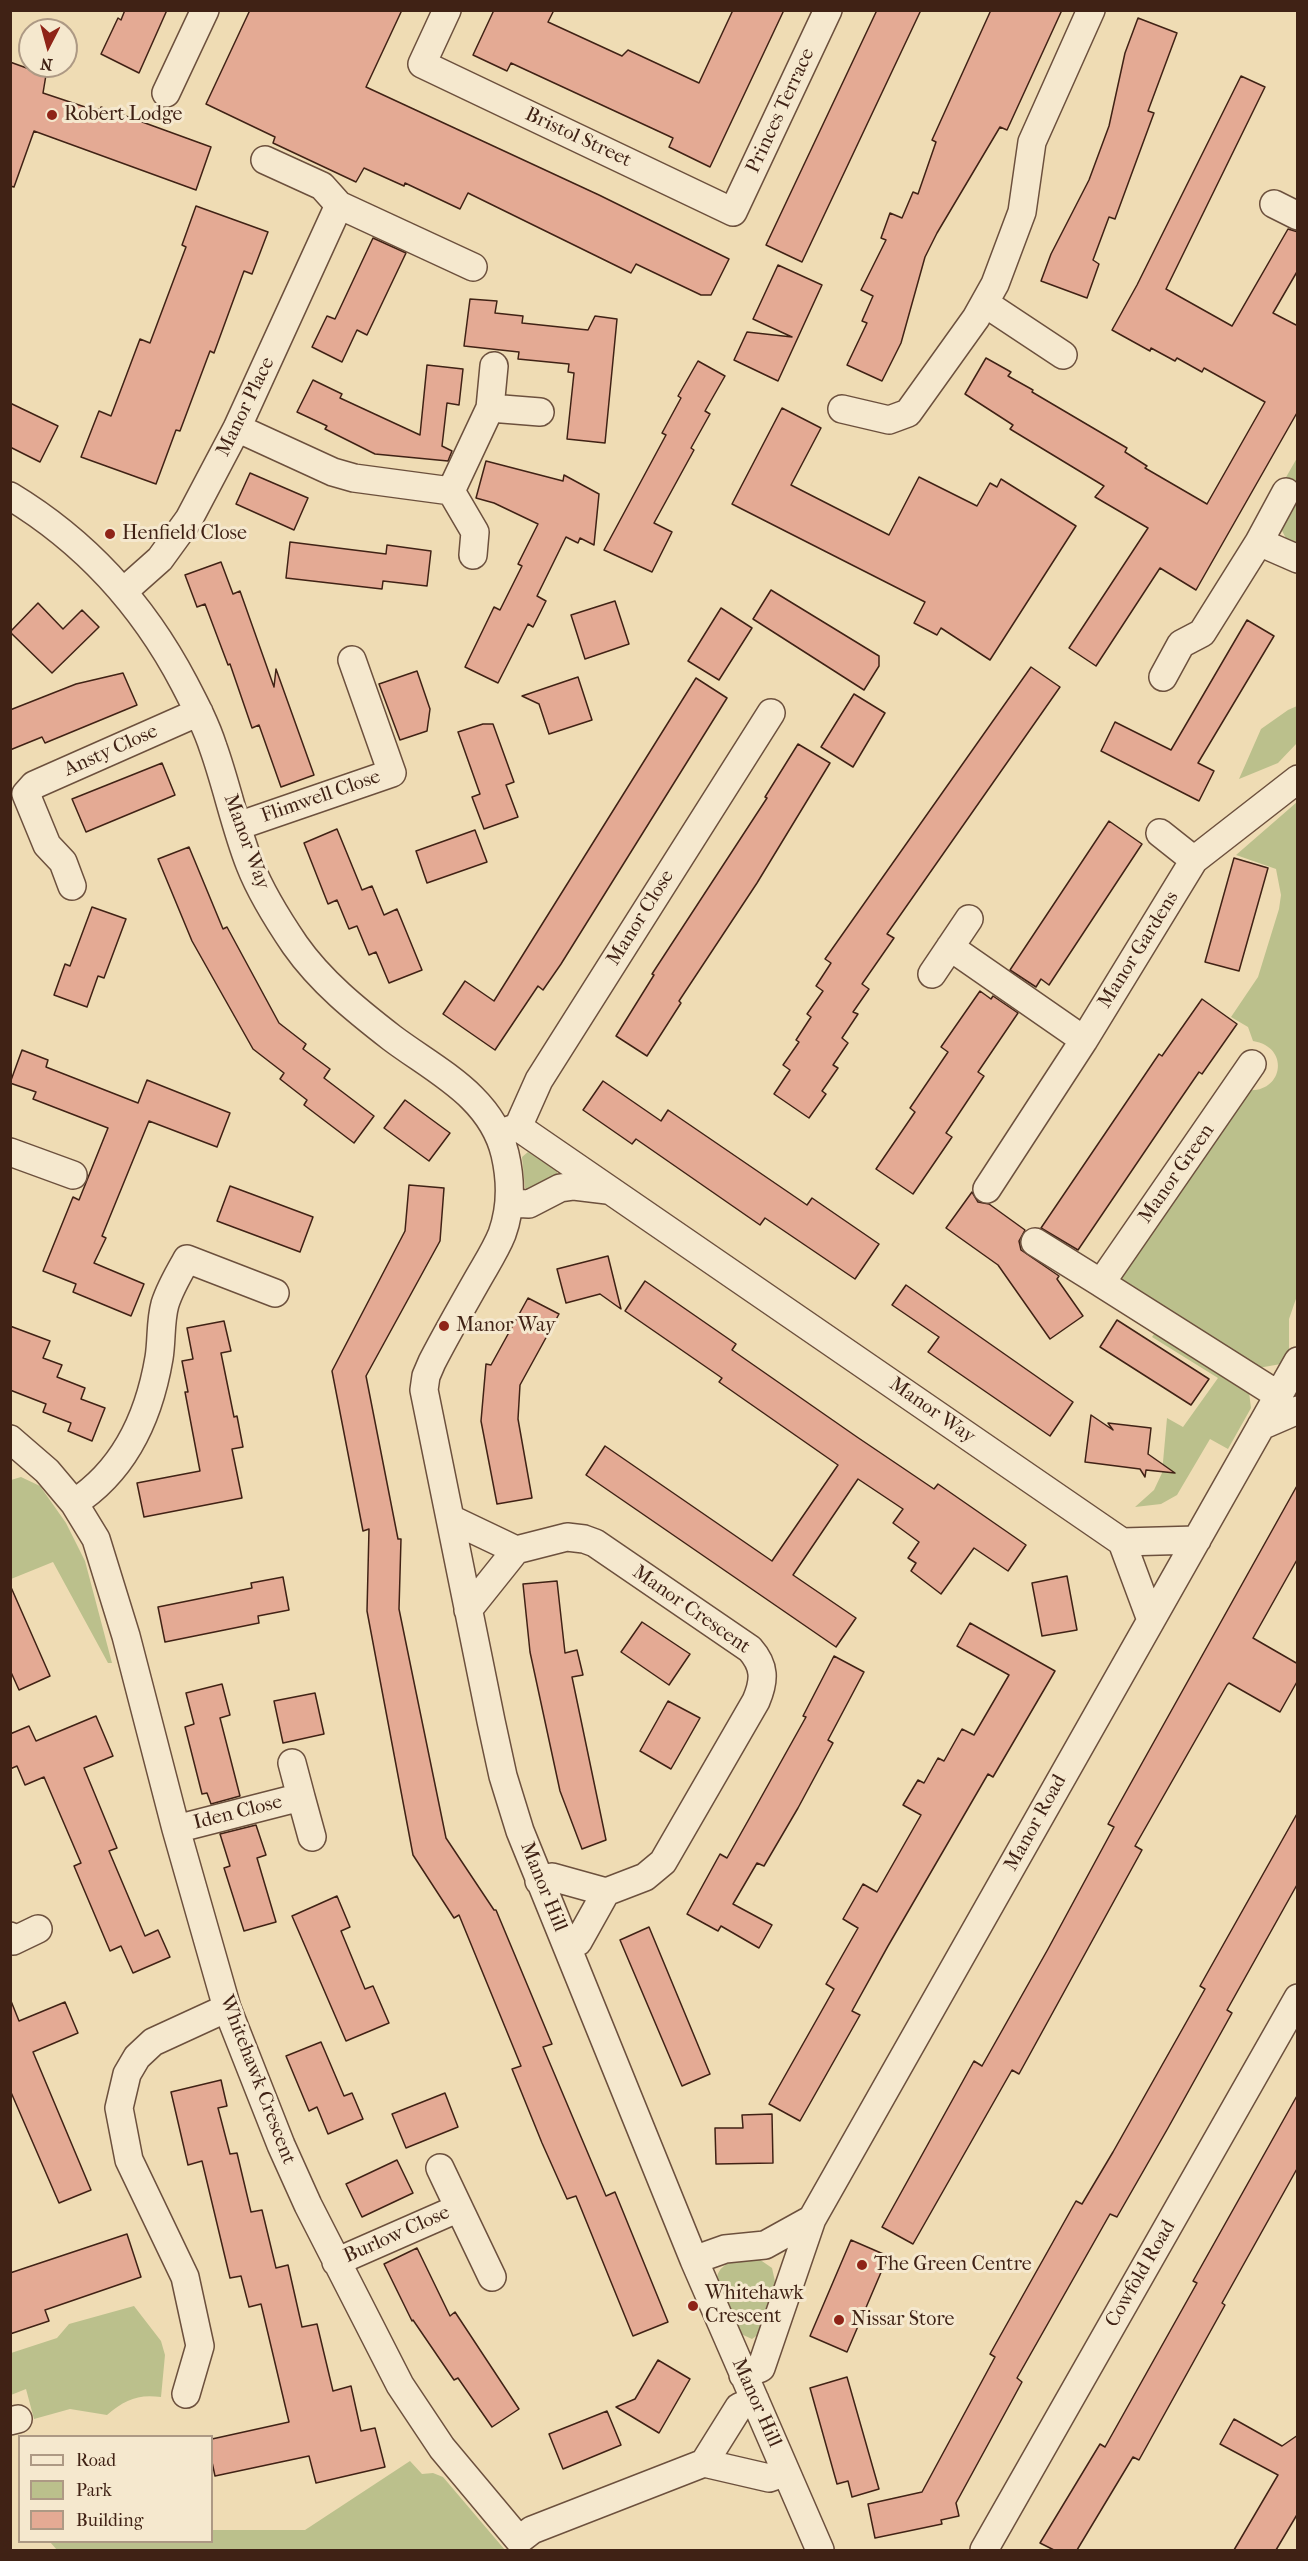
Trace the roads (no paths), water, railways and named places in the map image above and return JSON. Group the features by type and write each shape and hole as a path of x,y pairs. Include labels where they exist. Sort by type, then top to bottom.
{"street":[{"path":"166,93 205,10"},
{"name":"Bristol Street","path":"447,10 422,64 733,212"},
{"name":"Princes Terrace","path":"733,212 828,10"},
{"path":"843,409 889,431 908,413 986,303 1005,261 1022,212 1032,142 1091,10"},
{"path":"265,160 322,186 339,205 473,267"},
{"name":"Manor Place","path":"124,591 160,559 189,519 237,428 339,205"},
{"path":"986,303 1064,355"},
{"path":"451,491 490,408 494,366"},
{"path":"490,408 540,412"},
{"path":"237,428 333,472 354,478 451,491"},
{"path":"451,491 475,532 473,555"},
{"path":"1163,677 1181,644 1202,633 1259,542 1286,492"},
{"name":"Manor Way","path":"10,496 60,530 88,553 124,591 166,649 199,712 212,743 250,865 264,894 279,921 317,973 349,1004 470,1095 486,1113 508,1130 611,1191 1122,1542"},
{"path":"1259,542 1298,559"},
{"name":"Flimwell Close","path":"238,826 392,773 352,660"},
{"name":"Ansty Close","path":"72,886 63,862 47,845 18,788 34,785 199,712"},
{"name":"Manor Close","path":"508,1130 771,713"},
{"name":"Manor Gardens","path":"987,1189 1084,1040 1194,860 1298,779"},
{"path":"1160,833 1194,860"},
{"path":"932,974 969,919"},
{"path":"950,946 1084,1040"},
{"name":"Manor Green","path":"1101,1283 1252,1064"},
{"name":"Manor Hill","path":"508,1130 508,1203 502,1233 432,1362 426,1376 424,1395 503,1776 539,1881 694,2260 820,2550"},
{"path":"10,1152 73,1175"},
{"path":"508,1203 529,1204 560,1188 574,1186 611,1191"},
{"path":"1035,1242 1288,1401"},
{"path":"74,1503 91,1492 119,1462 140,1426 152,1392 166,1302 187,1259 274,1293"},
{"name":"Manor Road","path":"743,2375 761,2368 812,2219 1261,1426 1288,1401 1298,1361"},
{"name":"Whitehawk Crescent","path":"10,1439 46,1471 74,1503 96,1539 109,1576 176,1829 227,2008 281,2145 336,2262 400,2385 425,2424 521,2545 532,2530 704,2463"},
{"path":"450,1519 516,1550 468,1610"},
{"name":"Manor Crescent","path":"516,1550 567,1537 595,1543 750,1649 759,1660 763,1673 762,1687 756,1701 663,1862 645,1877 606,1892"},
{"path":"1151,1620 1122,1542 1197,1540"},
{"name":"Iden Close","path":"292,1764 312,1837"},
{"name":"Iden Close","path":"176,1829 301,1797"},
{"path":"539,1881 552,1877 606,1892 579,1942 567,1947"},
{"path":"10,1936 13,1941 38,1929"},
{"name":"Cowfold Road","path":"984,2550 1298,1998"},
{"path":"186,2394 200,2346 185,2277 129,2160 119,2108 127,2074 137,2057 153,2042 227,2008"},
{"name":"Burlow Close","path":"440,2168 492,2277"},
{"name":"Burlow Close","path":"336,2262 459,2208"},
{"path":"694,2260 725,2249 765,2245 812,2219"},
{"path":"755,2400 739,2407 704,2463 769,2478 786,2472"}],"place":[{"name":"Robert Lodge","path":"52,115"},
{"name":"Henfield Close","path":"110,534"},
{"name":"Manor Way","path":"444,1326"},
{"name":"The Green Centre","path":"862,2265"},
{"name":"Whitehawk Crescent","path":"693,2306"},
{"name":"Nissar Store","path":"839,2320"}]}
